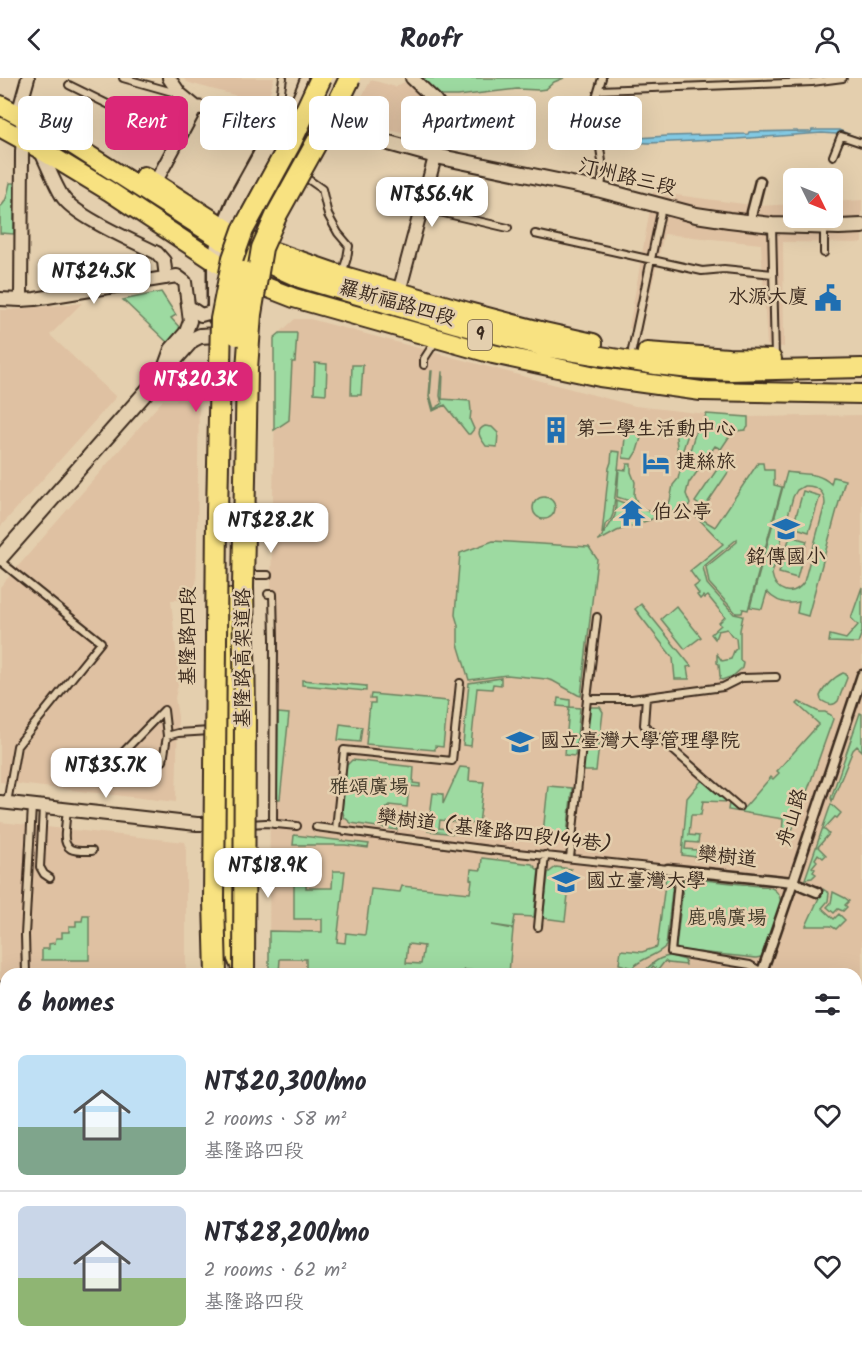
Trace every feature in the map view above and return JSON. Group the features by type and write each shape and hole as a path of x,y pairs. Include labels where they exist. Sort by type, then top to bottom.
{"highway":[{"name":"基隆路高架道路","path":"216,968 214,890 221,318 233,258 243,230 324,78"},
{"path":"248,362 242,345 243,309 255,261 258,235 339,78"},
{"name":"基隆路高架道路","path":"244,968 243,587 251,314 262,248 277,214 350,78"},
{"path":"242,968 234,949 231,931 240,824 227,599 238,310 241,283 255,261"}],"main road":[{"name":"基隆路四段","path":"297,134 324,78"},
{"name":"基隆路四段","path":"346,96 356,78"},
{"name":"9","path":"0,93 18,115"},
{"name":"9","path":"0,105 18,117"},
{"name":"9","path":"0,113 18,119"},
{"name":"9","path":"0,127 18,121"},
{"name":"9","path":"93,144 155,183 223,243"},
{"name":"9","path":"42,150 109,191 223,243"},
{"name":"9","path":"69,150 223,243 299,282 460,330 565,357 705,378"},
{"name":"基隆路四段","path":"209,968 209,564 216,306 223,243 235,202 264,150"},
{"name":"基隆路四段","path":"223,243 278,150"},
{"name":"基隆路四段","path":"252,968 240,824 249,786 261,575 255,261 262,204 291,150"},
{"name":"基隆路四段","path":"255,261 316,150"},
{"name":"9","path":"255,261 300,278 545,346 673,367 731,372 862,368"},
{"name":"羅斯福路四段","path":"255,261 341,275 544,332 629,350 728,358 862,360"},
{"name":"羅斯福路四段","path":"255,261 294,298 525,362 600,377 701,391 862,394"},
{"name":"9","path":"629,350 673,367"},
{"name":"9","path":"644,384 705,378 862,374"},
{"path":"210,824 240,824"}],"street":[{"path":"25,96 28,78"},
{"path":"169,78 180,94 200,108"},
{"path":"399,292 443,127 442,110 412,78"},
{"path":"188,122 196,107"},
{"name":"汀州路三段","path":"297,123 309,123"},
{"name":"汀州路三段","path":"389,143 436,156 601,190 696,215 783,225"},
{"path":"21,300 22,150"},
{"path":"40,150 62,197 106,228 158,253 164,261 166,278"},
{"path":"155,183 173,150"},
{"path":"751,223 760,181"},
{"name":"汀州路三段","path":"843,226 862,226"},
{"path":"0,299 21,300 177,276 185,282 190,321 186,332 171,349 163,371"},
{"path":"189,307 201,315 212,312 216,306"},
{"path":"0,559 192,340 200,336 216,335"},
{"name":"舟山路","path":"763,968 862,675"},
{"path":"3,802 210,824"},
{"name":"欒樹道","path":"668,869 793,882 817,892"}],"lane":[{"path":"123,78 180,94"},
{"path":"280,96 283,78"},
{"path":"297,98 304,78"},
{"path":"601,190 603,170 594,105 602,78"},
{"path":"598,90 784,80 812,82 843,78"},
{"path":"69,85 105,103"},
{"path":"833,156 841,136 862,143"},
{"path":"302,175 322,189 328,215 338,233 349,246 341,275"},
{"path":"629,350 652,260 662,207"},
{"path":"422,208 508,228"},
{"path":"771,225 775,359"},
{"path":"824,228 824,253"},
{"path":"535,234 702,272 724,269 773,274"},
{"path":"424,365 424,360 437,339"},
{"path":"0,559 101,642 17,746 3,802"},
{"path":"268,594 273,594 274,629 273,824"},
{"path":"570,858 597,617"},
{"path":"587,699 632,699 723,687 741,678 776,677"},
{"path":"336,829 344,750 452,761 460,683"},
{"path":"646,697 644,725 739,807"},
{"path":"164,710 167,736 164,761 142,773 105,771 164,710"},
{"path":"167,736 210,731"},
{"path":"38,806 40,867 50,878"},
{"path":"26,968 26,935 38,806"},
{"path":"67,809 64,842 68,848 75,851 92,851"},
{"path":"240,824 297,826"},
{"name":"欒樹道 (基隆路四段144巷)","path":"316,827 490,850 668,869"},
{"path":"538,927 545,855"},
{"path":"679,870 671,952 750,965 754,968"}],"shaded area":[{"path":"183,78 274,78 269,96 238,96 187,82"},
{"path":"371,80 396,87 404,82 421,96 401,96 401,133 389,130 389,96 362,96"},
{"path":"653,192 759,206 783,205 783,228 843,228 843,201 862,200 862,243 783,242 784,347 767,345 761,244 664,234 641,331 629,328"},
{"path":"82,303 50,335 116,397 0,527 0,310"},
{"name":"國立臺灣大學","path":"295,319 310,319 635,406 748,417 862,415 862,968 269,968 274,338"},
{"path":"163,400 199,400 196,600 171,600 179,680 175,698 178,717 176,802 0,782 0,587"},
{"path":"0,822 185,842 186,968 0,968"}],"green space":[{"path":"418,78 564,78 554,82 546,89 517,89 440,96"},
{"path":"10,183 14,183 14,234 0,233 0,207 6,199"},
{"path":"161,292 176,315 171,318 180,328 168,343 123,300"},
{"path":"280,333 297,333 295,362 292,362 289,420 274,430 274,338"},
{"path":"315,363 327,364 326,394 314,393"},
{"path":"352,365 363,365 361,395 351,395"},
{"path":"431,371 430,395 434,409 442,404 440,396 443,372 442,399 470,401 470,420 474,429 470,434 445,405 433,411 429,396"},
{"path":"706,414 748,417 748,427 731,434 721,449 715,446 689,482 686,494 690,504 617,531 599,541 615,515 616,500 627,504 630,516 633,517 636,513 630,501 617,497 619,469 626,470 627,464 631,464 635,482 634,495 638,505 651,512 659,511 670,501 673,485 680,471 675,430 689,431 680,459 687,461 697,427 702,429"},
{"path":"485,426 492,427 498,433 497,447 486,446 481,438 480,430"},
{"path":"626,427 644,428 632,459 623,458"},
{"path":"612,451 620,452 613,514 602,534 609,468"},
{"path":"722,462 731,468 704,508 695,502"},
{"path":"758,463 763,463 764,470 774,470 774,485 782,487 748,610 743,609 742,613 736,613 709,583 706,567 737,542 737,539 703,567 707,584 734,614 743,616 740,630 742,668 733,676 722,680 717,654 722,661 731,659 737,648 736,638 727,629 718,631 715,639 711,634 721,625 719,623 725,617 708,596 700,599 694,587 699,583 690,571 723,544 695,515 715,527"},
{"path":"787,472 815,475 831,484 833,477 845,480 808,616 797,613 799,602 782,602 767,592 762,609 750,607","holes":["808,486 822,492 825,504 804,582 795,590 785,591 777,585 772,574 793,497 797,490"]},
{"path":"803,491 820,496 809,532 793,527"},
{"path":"544,497 552,500 555,508 552,516 544,519 536,516 533,508 536,500"},
{"path":"790,536 807,541 797,578 779,573"},
{"path":"493,541 589,547 597,559 581,696 546,679 507,675 469,680 458,644 458,625 455,615 460,553"},
{"path":"862,587 862,632 858,643 829,642 830,635 846,639 858,625 851,618"},
{"path":"641,604 691,666 687,667 689,679 675,679 673,658 635,609"},
{"path":"676,606 701,637 685,649 661,619"},
{"path":"843,673 847,678 838,701 834,704 825,703 820,696 836,677"},
{"path":"501,678 501,685 493,684 492,689 477,688 471,746 463,745 469,683"},
{"path":"302,680 366,686 366,691 302,685"},
{"path":"371,694 448,701 443,747 435,746 435,750 366,744 370,703 375,703 375,699 370,699"},
{"path":"558,698 570,700 570,707 580,708 575,756 565,755 569,707 557,706"},
{"path":"799,702 831,715 833,719 790,836 782,835 783,819 728,810 729,803 738,810 745,807 771,777 773,779 779,773 777,771 819,724 797,704"},
{"path":"591,707 600,707 603,712 596,771 585,771 583,769"},
{"path":"278,713 289,714 280,799 277,799"},
{"path":"860,713 862,714 862,751 857,746 853,750 832,801 831,798"},
{"path":"340,724 362,727 360,742 338,740"},
{"name":"雅頌廣場","path":"352,760 414,767 413,783 420,784 420,787 409,786 407,807 389,805 389,808 385,808 384,820 398,822 397,830 351,823 344,817 342,808 347,765"},
{"path":"460,767 470,768 469,781 484,782 479,824 463,823 463,819 458,819 457,822 440,820 439,828 456,830 456,834 428,831 433,793 443,794 443,804"},
{"path":"702,780 728,802 703,801 701,815 691,815 689,835 699,836 698,843 686,842 685,849 697,850 696,857 682,855 687,798"},
{"path":"548,786 572,788 567,835 543,833"},
{"path":"831,804 841,813 824,829 829,834 818,847 826,855 823,858 818,854 815,859 817,861 812,867 816,874 812,878 805,879"},
{"path":"294,835 369,844 368,848 345,845 293,845"},
{"path":"482,858 532,864 539,869 534,917 515,916 513,928 492,925 513,929 509,968 306,968 306,959 280,959 279,968 269,968 269,931 322,932 322,919 294,919 294,884 298,884 298,877 287,877 287,871 306,871 306,888 332,888 333,871 345,871 337,942 345,943 346,933 365,935 371,889 400,892 402,886 470,893 471,869 481,870","holes":["408,944 424,946 421,964 406,963"]},
{"path":"556,867 571,869 565,921 543,918 548,873"},
{"path":"666,876 673,882 666,946 632,968 619,964 621,950 642,952 657,947"},
{"name":"鹿鳴廣場","path":"684,879 768,887 776,891 781,904 761,957 678,950 676,947"},
{"path":"823,889 829,893 828,901 822,908 834,919 839,914 845,920 836,929 831,926 806,926"},
{"path":"833,892 849,901 843,911 838,909 834,913 827,907 831,903"},
{"path":"83,915 89,915 89,960 42,960 42,949 49,949 49,944 55,943 56,938 62,938 62,932 69,932 69,926 76,926 76,921 82,921"},
{"path":"671,956 685,960 686,965 665,961 660,968 653,966 648,968 663,958"}],"water":[{"path":"812,130 839,130 862,139 862,142 836,134 822,133 642,143 642,138 667,136 811,132"}],"place":[{"name":"水源大廈","path":"828,298"},
{"name":"第二學生活動中心","path":"556,430"},
{"name":"捷絲旅","path":"656,463"},
{"name":"伯公亭","path":"632,513"},
{"name":"銘傳國小","path":"786,529"},
{"name":"國立臺灣大學管理學院","path":"520,742"},
{"name":"國立臺灣大學","path":"566,882"}]}
